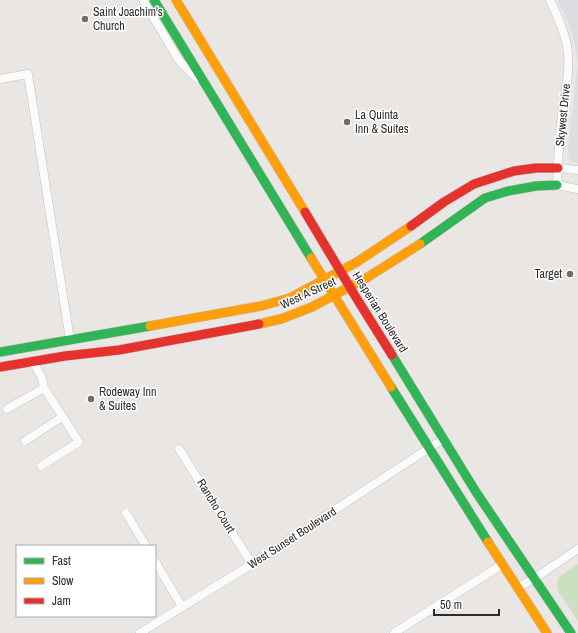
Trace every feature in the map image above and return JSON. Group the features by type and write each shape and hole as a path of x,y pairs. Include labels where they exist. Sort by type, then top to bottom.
{"main road":[{"path":"154,0 324,280 547,633"},
{"name":"Hesperian Boulevard","path":"176,0 340,271 408,380 443,440 476,492 571,633"},
{"name":"West A Street","path":"0,352 278,302 290,298 357,262 410,227 444,202 474,184 514,171 536,168 558,168"},
{"name":"West A Street","path":"0,367 65,356 119,350 223,332 281,319 306,310 368,277 427,240 485,198 502,192 536,186 557,185"},
{"path":"164,342 176,327 178,320"},
{"path":"65,356 70,340"}],"street":[{"path":"143,0 180,62 207,87"},
{"name":"Skywest Drive","path":"550,0 562,28 568,53 561,121 557,185"},
{"path":"0,79 28,74 70,340"},
{"name":"West A Street","path":"558,168 578,170"},
{"name":"West A Street","path":"557,185 578,189"},
{"path":"33,362 42,378 44,388 79,442 41,466"},
{"path":"7,409 44,388"},
{"path":"25,441 62,417"},
{"name":"West Sunset Boulevard","path":"140,633 252,564 443,440"},
{"name":"Rancho Court","path":"180,448 252,564"},
{"path":"126,513 145,545"},
{"path":"519,588 578,549"},
{"path":"156,563 182,607"},
{"path":"394,633 503,564"}],"shaded area":[{"path":"557,0 578,0 578,60 568,20"},
{"path":"578,60 578,163 569,159 568,151"}],"green space":[{"path":"578,564 578,621 558,591 557,585 559,577"}],"traffic: fast":[{"path":"154,0 311,258"},
{"path":"420,244 485,198 508,191 536,186 557,185"},
{"path":"0,352 150,326"},
{"path":"392,355 476,492 571,633"},
{"path":"391,387 488,542"}],"traffic: slow":[{"path":"176,0 305,212"},
{"path":"150,326 261,306 290,298 357,262 411,226"},
{"path":"259,324 281,319 312,307 368,277 420,244"},
{"path":"311,258 391,387"},
{"path":"488,542 547,633"}],"traffic: jam":[{"path":"411,226 444,202 474,184 514,171 536,168 558,168"},
{"path":"305,212 392,355"},
{"path":"0,367 65,356 119,350 259,324"}],"place":[{"name":"Saint Joachim's Church","path":"85,19"},
{"name":"La Quinta Inn & Suites","path":"347,122"},
{"name":"Target","path":"570,274"},
{"name":"Rodeway Inn & Suites","path":"91,399"}]}
